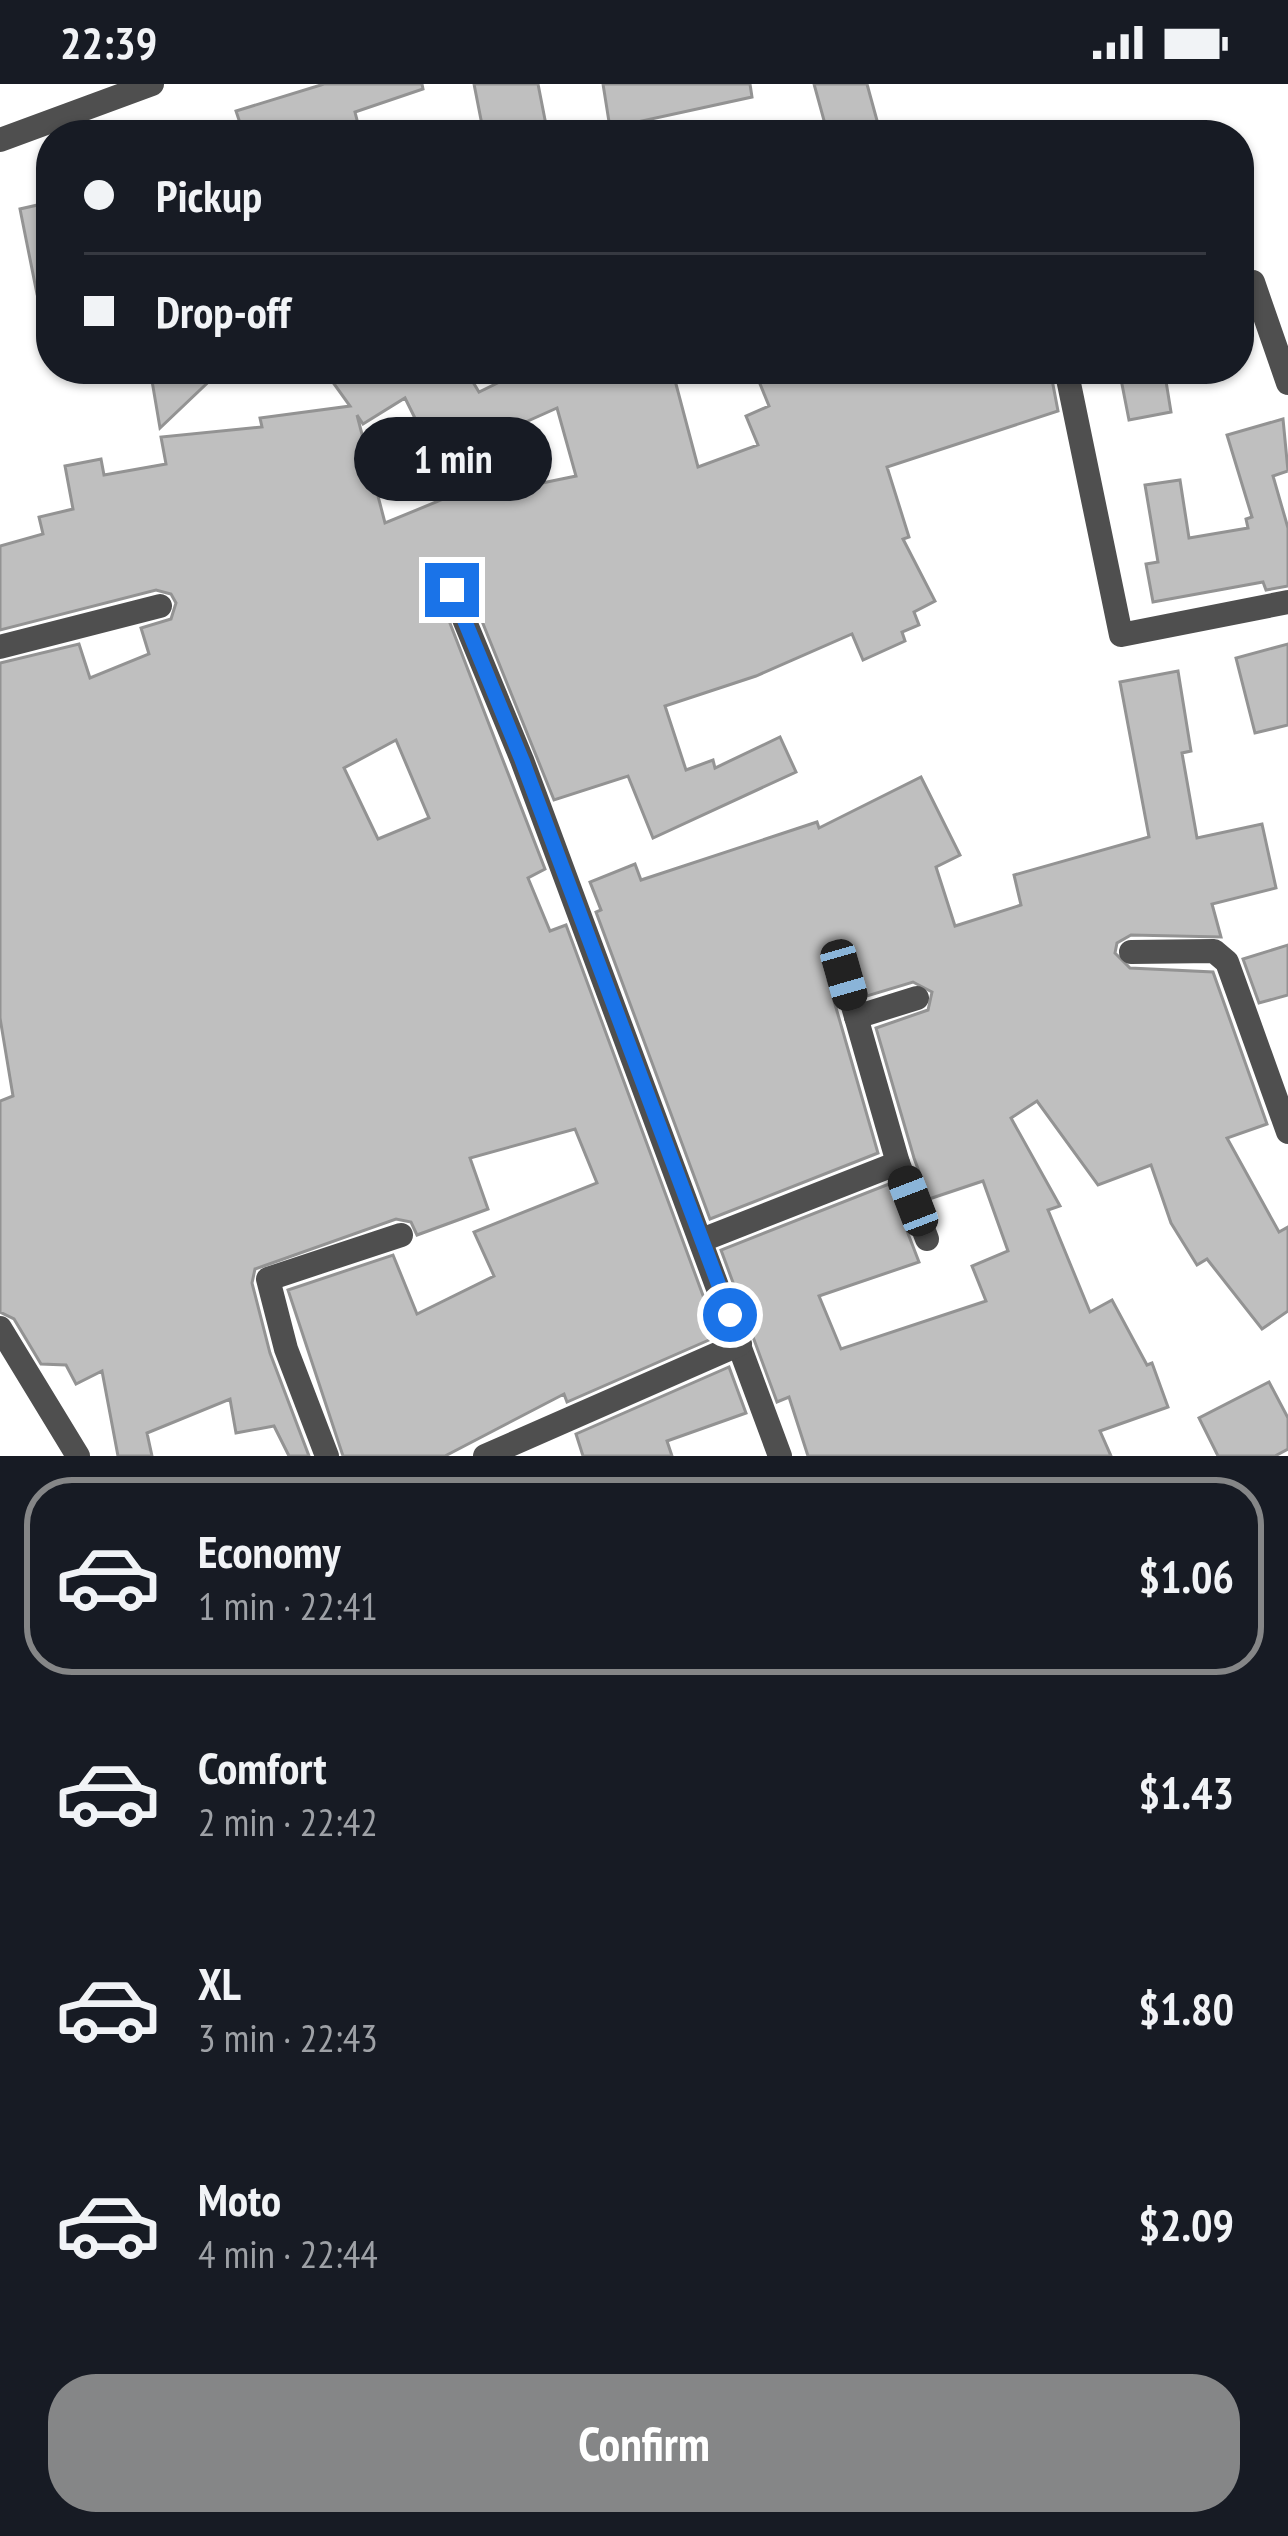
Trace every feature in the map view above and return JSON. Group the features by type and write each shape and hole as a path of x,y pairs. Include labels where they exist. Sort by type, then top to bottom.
{"street":[{"path":"54,120 152,84"},
{"path":"0,140 36,127"},
{"path":"1254,285 1288,383"},
{"path":"1069,384 1121,634 1288,602"},
{"path":"452,590 522,760 780,1456"},
{"path":"0,647 160,606"},
{"path":"1131,952 1214,951 1227,962 1288,1132"},
{"path":"844,975 898,1163 927,1239"},
{"path":"856,1017 917,998"},
{"path":"702,1240 898,1163"},
{"path":"327,1456 286,1349 268,1279 401,1235"},
{"path":"3,1335 77,1456"},
{"path":"484,1456 740,1343"}],"building":[{"path":"324,84 422,84 423,89 355,112 357,120 239,120 236,111"},
{"path":"474,84 538,84 545,120 481,120"},
{"path":"603,84 750,84 752,97 647,120 609,120"},
{"path":"814,84 867,84 877,120 824,120"},
{"path":"36,205 36,289 20,209"},
{"path":"153,384 206,384 160,428"},
{"path":"334,384 474,384 479,392 495,384 676,384 698,467 758,445 746,416 769,406 760,384 1053,384 1058,411 887,467 909,537 903,539 935,601 914,612 919,625 902,632 905,641 863,660 852,634 756,676 665,706 686,770 713,760 715,768 780,737 796,772 653,838 628,776 554,800 467,584 453,574 436,587 545,869 528,878 550,931 566,925 718,1336 567,1402 564,1394 445,1456 343,1456 288,1290 393,1255 417,1314 494,1276 474,1232 597,1183 575,1129 470,1158 488,1209 417,1235 411,1222 396,1219 255,1269 252,1283 270,1353 309,1456 289,1456 274,1426 236,1433 230,1399 147,1433 152,1456 118,1456 102,1371 76,1384 66,1365 41,1364 14,1319 0,1312 0,1101 13,1096 0,1018 0,663 79,644 90,678 149,654 141,628 171,619 176,603 171,594 156,590 0,630 0,546 43,534 39,517 73,509 65,466 101,459 104,475 166,464 161,437 262,427 260,418 350,406","holes":["405,398 453,495 385,523 357,415 363,424","557,408 576,476 488,494 467,448","396,740 429,818 378,839 344,768"]},
{"path":"1122,384 1166,384 1171,412 1129,420"},
{"path":"1283,419 1288,471 1273,476 1288,528 1288,586 1266,590 1263,582 1153,602 1146,564 1158,562 1145,485 1180,480 1189,538 1248,528 1246,519 1252,517 1227,435"},
{"path":"1288,644 1288,725 1255,733 1236,658"},
{"path":"1178,671 1191,751 1182,753 1197,838 1262,824 1276,888 1212,904 1221,937 1131,935 1117,943 1115,953 1130,968 1213,972 1267,1124 1227,1138 1279,1232 1288,1227 1288,1311 1262,1329 1207,1259 1197,1265 1171,1223 1151,1165 1098,1185 1037,1101 1011,1118 1060,1206 1048,1210 1090,1312 1112,1300 1147,1365 1152,1363 1168,1407 1100,1431 1111,1456 808,1456 789,1397 777,1402 721,1250 889,1184 919,1262 819,1296 841,1349 986,1301 972,1266 1008,1251 983,1181 929,1199 914,1158 876,1028 928,1010 932,992 913,982 867,996 856,964 847,959 833,963 828,980 878,1153 710,1219 596,912 601,910 590,882 635,864 641,880 817,822 819,828 921,777 960,855 936,867 955,926 1021,905 1014,875 1149,837 1120,682"},
{"path":"1288,945 1288,995 1259,1003 1243,959"},
{"path":"729,1367 746,1413 667,1441 672,1456 583,1456 576,1434"},
{"path":"1269,1382 1288,1418 1288,1449 1275,1456 1218,1456 1199,1418"}],"route":[{"path":"452,590 522,760 730,1315"}]}
